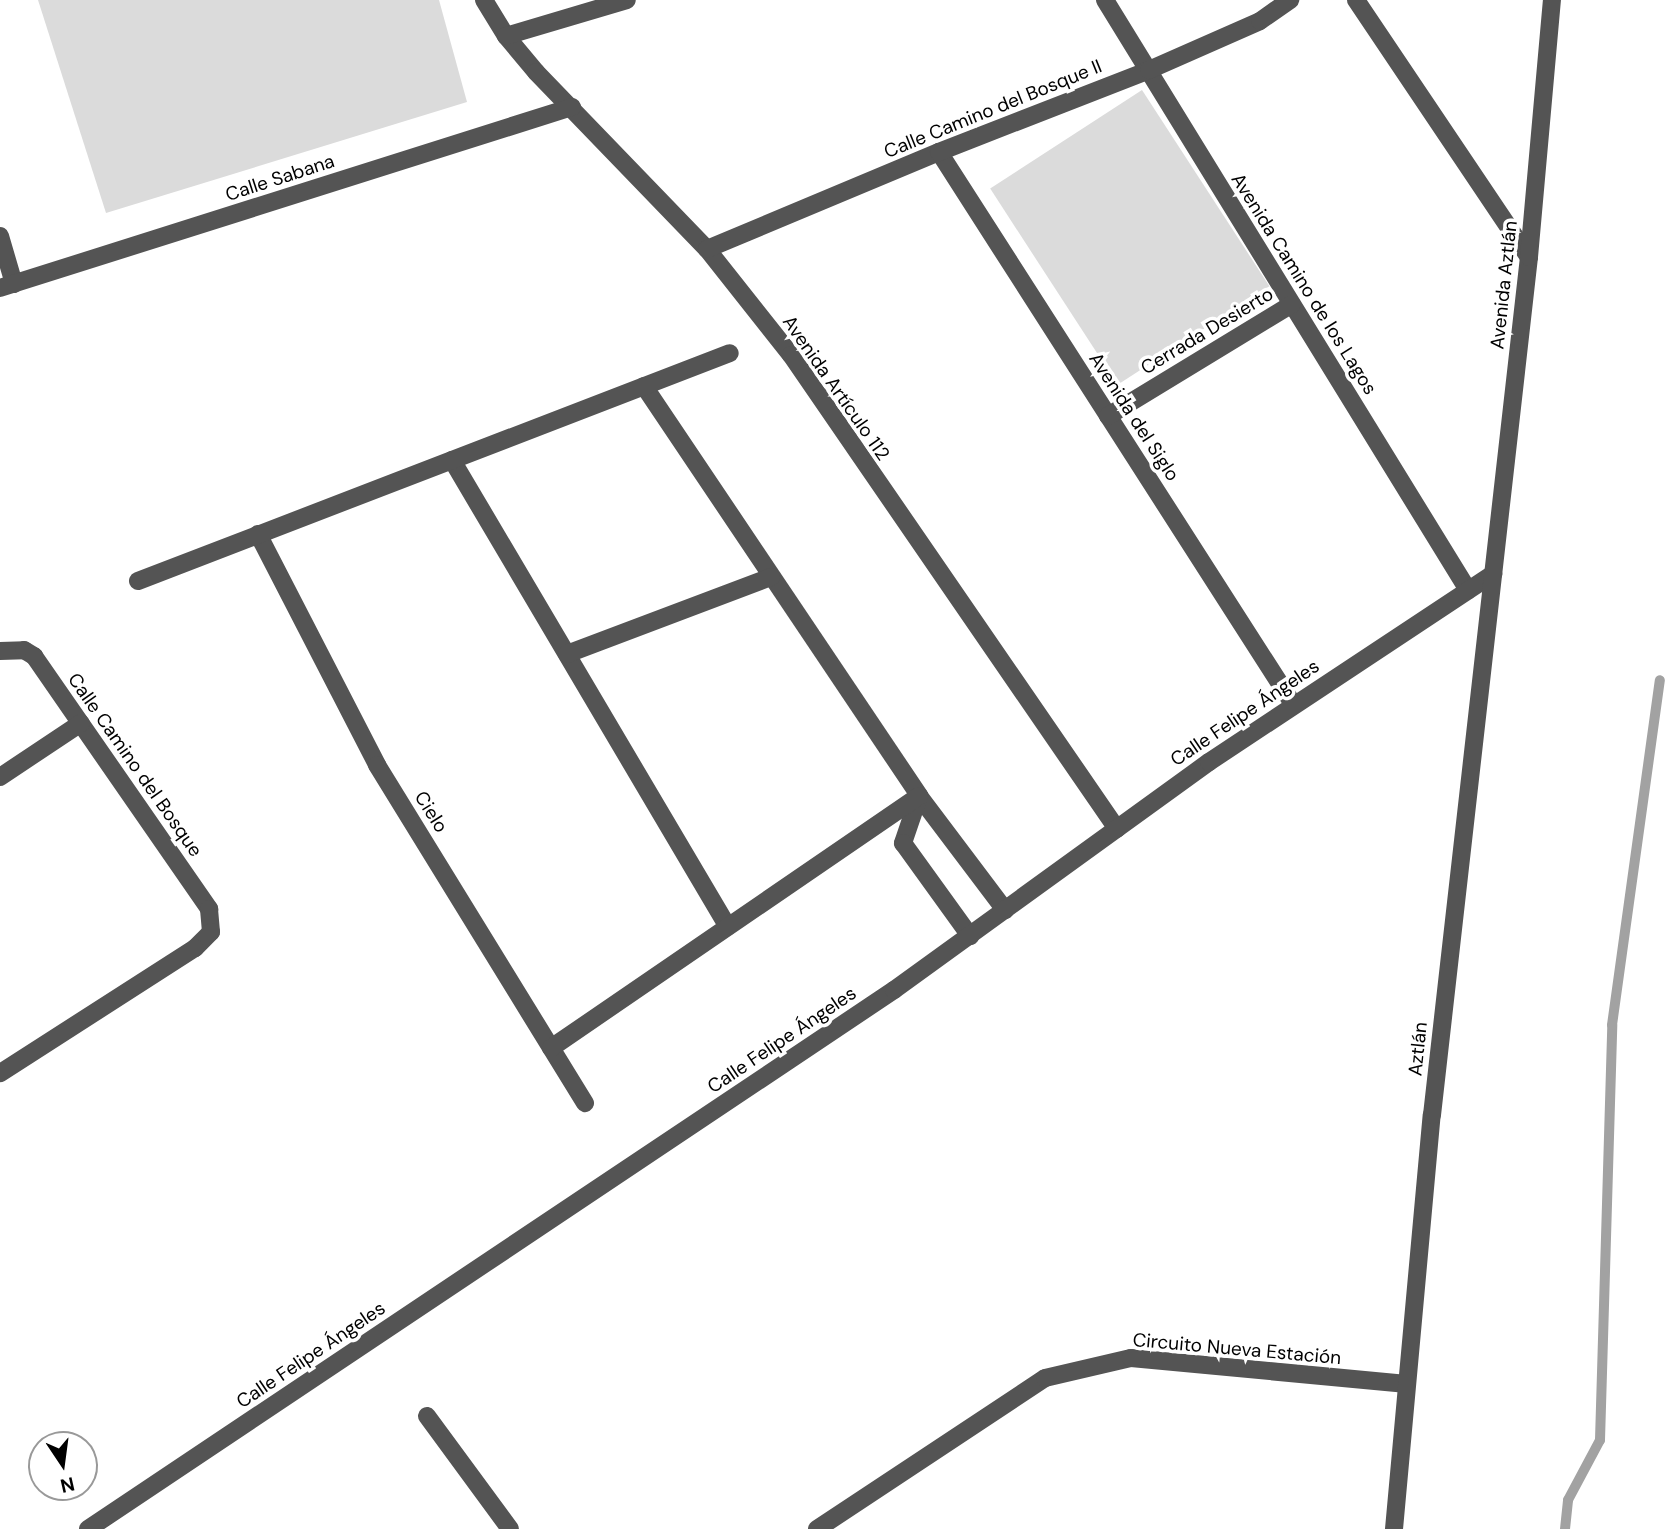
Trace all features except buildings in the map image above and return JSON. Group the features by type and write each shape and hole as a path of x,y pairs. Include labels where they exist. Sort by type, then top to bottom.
{"street":[{"name":"Avenida Artículo 112","path":"484,0 506,36 707,249 791,355 1117,829"},
{"path":"506,36 627,0"},
{"name":"Avenida Camino de los Lagos","path":"1105,0 1468,590"},
{"name":"Calle Camino del Bosque II","path":"707,249 939,152 1149,71 1259,21 1290,0"},
{"path":"1356,0 1529,257"},
{"name":"Avenida Aztlán","path":"1493,574 1529,257 1552,0"},
{"name":"Calle Sabana","path":"7,286 572,107"},
{"name":"Avenida del Siglo","path":"939,152 1293,704"},
{"path":"0,236 7,286"},
{"name":"Cerrada Desierto","path":"1108,416 1292,304"},
{"path":"138,581 730,353"},
{"path":"644,386 919,796 1005,910"},
{"path":"452,460 728,927"},
{"name":"Cielo","path":"258,534 377,765 585,1103"},
{"name":"Calle Felipe Ángeles","path":"88,1529 894,990 1293,704 1493,574"},
{"name":"Aztlán","path":"1394,1529 1432,1115 1493,574"},
{"path":"567,654 771,577"},
{"name":"Calle Camino del Bosque","path":"0,651 24,650 34,656 209,909 211,932 195,948 0,1073"},
{"path":"0,777 81,723"},
{"path":"551,1048 919,796"},
{"path":"919,796 903,843 970,936"},
{"name":"Circuito Nueva Estación","path":"817,1529 1045,1378 1130,1358 1407,1384"},
{"path":"427,1416 510,1529"}],"shaded area":[{"path":"38,0 439,0 467,102 106,213"},
{"path":"1142,90 1269,286 1118,385 990,189"}],"waterway":[{"path":"1565,1529 1568,1500 1600,1440 1612,1025 1660,680"}]}
